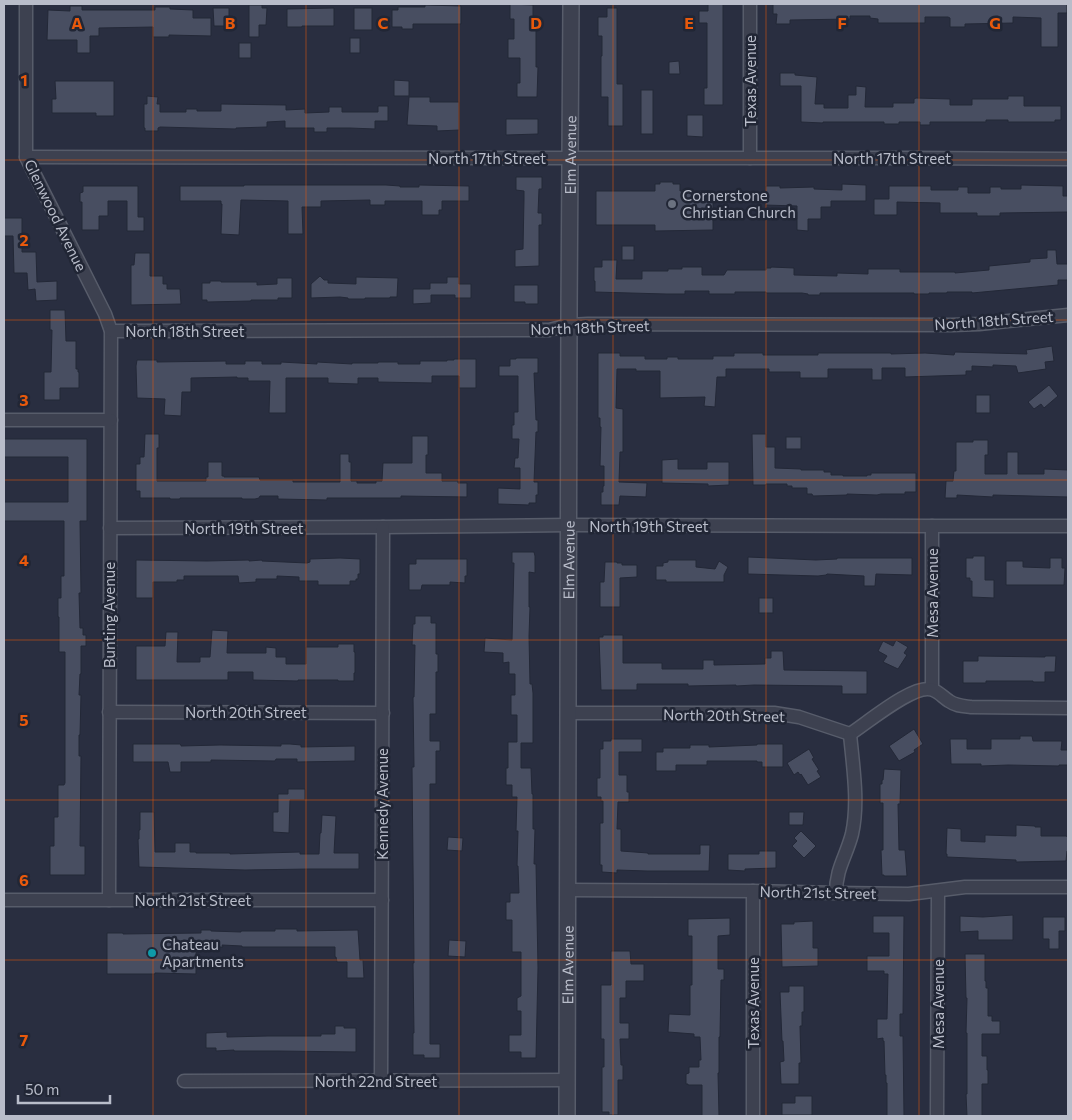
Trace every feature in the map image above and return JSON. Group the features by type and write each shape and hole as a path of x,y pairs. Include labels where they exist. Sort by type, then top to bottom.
{"street":[{"name":"Glenwood Avenue","path":"26,4 26,157 105,314 111,331"},
{"name":"Elm Avenue","path":"567,1116 571,4"},
{"name":"Texas Avenue","path":"750,4 750,158"},
{"name":"North 17th Street","path":"26,157 1068,159"},
{"name":"North 18th Street","path":"111,331 549,330 569,325 952,325 1068,315"},
{"name":"Bunting Avenue","path":"109,900 111,331"},
{"path":"4,420 111,420"},
{"name":"North 19th Street","path":"110,528 569,525 1068,526"},
{"name":"Mesa Avenue","path":"932,526 932,689"},
{"name":"Kennedy Avenue","path":"381,1081 383,527"},
{"path":"836,893 837,875 852,834 854,816 855,796 850,734 892,703 924,689 932,689 958,706 1068,708"},
{"name":"North 20th Street","path":"109,712 383,712"},
{"name":"North 20th Street","path":"569,714 774,713 799,718 850,734"},
{"name":"North 21st Street","path":"568,890 909,894 965,887 1068,887"},
{"name":"Texas Avenue","path":"753,891 753,1116"},
{"name":"Mesa Avenue","path":"937,1116 938,891"},
{"name":"North 21st Street","path":"4,900 382,900"},
{"name":"North 22nd Street","path":"184,1081 567,1080"}],"building":[{"path":"510,4 533,5 533,25 536,25 536,67 538,67 537,97 517,97 517,83 520,83 520,58 508,58 508,39 514,39 514,19 510,19"},
{"path":"708,4 723,4 723,105 704,105 704,88 707,88 707,23 699,23 699,11 708,11"},
{"path":"773,4 1067,4 1067,13 1058,13 1058,47 1041,47 1041,18 1013,17 1013,23 965,24 965,27 950,27 950,18 948,17 925,17 925,23 878,23 878,19 870,18 870,16 850,16 850,19 790,20 790,24 776,24 777,14 773,14"},
{"path":"249,5 262,5 262,8 267,8 266,25 259,25 259,37 249,37"},
{"path":"425,5 461,6 461,24 413,24 413,29 392,27 392,10 398,10 398,7 425,7"},
{"path":"70,6 82,6 82,10 155,10 155,7 170,7 170,9 193,10 193,18 211,18 211,36 169,35 169,37 153,37 153,27 99,28 99,36 90,36 90,53 77,53 77,40 47,40 48,10 70,11"},
{"path":"213,8 229,8 229,26 214,26"},
{"path":"334,8 334,26 287,27 287,9"},
{"path":"354,8 372,8 372,30 354,30"},
{"path":"607,8 617,8 617,84 623,84 623,126 608,126 608,97 601,97 602,36 598,36 598,17 607,17"},
{"path":"350,38 360,38 360,53 350,53"},
{"path":"239,43 251,43 251,58 239,58"},
{"path":"679,61 680,74 669,74 669,62"},
{"path":"780,73 795,73 795,75 817,77 815,104 824,104 824,108 848,108 848,95 856,95 856,86 866,87 865,107 893,107 893,103 914,103 916,98 950,99 950,105 972,105 972,99 1008,99 1008,96 1024,96 1024,106 1061,106 1061,120 1055,120 1055,122 986,120 986,122 930,122 930,125 920,125 920,122 884,124 884,122 801,122 801,86 780,86"},
{"path":"394,80 409,81 409,96 394,96"},
{"path":"55,81 114,81 114,116 96,116 96,113 52,113 52,99 56,99"},
{"path":"641,90 653,90 653,134 641,134"},
{"path":"147,96 158,97 157,104 160,104 160,112 186,112 186,109 221,111 221,104 286,105 286,110 305,109 305,113 329,112 329,107 342,107 342,112 378,112 378,106 388,106 388,121 375,121 375,129 327,128 327,132 314,132 314,128 285,128 285,121 267,122 267,127 236,129 160,127 158,131 145,131 144,104 147,104"},
{"path":"409,97 430,97 430,102 459,102 459,130 437,131 437,126 407,125"},
{"path":"687,115 703,115 703,137 687,136"},
{"path":"506,119 538,119 538,134 506,135"},
{"path":"516,177 542,177 542,189 539,189 538,213 542,213 542,225 539,225 539,266 515,267 515,250 523,249 524,199 524,191 516,190"},
{"path":"660,182 680,184 680,191 713,191 713,230 655,231 655,225 596,225 596,191 655,191 655,184 660,184"},
{"path":"842,184 866,185 866,201 831,201 831,207 821,207 821,219 808,219 808,231 797,230 797,206 765,205 766,186 780,186 780,188 814,187 814,189 842,190"},
{"path":"1021,185 1063,186 1063,196 1068,196 1068,212 1000,213 1000,216 977,216 977,213 940,213 940,203 897,202 897,215 874,215 874,199 889,199 889,186 931,186 931,190 958,190 958,187 968,187 968,193 990,193 990,187 1021,189"},
{"path":"83,186 138,186 138,217 144,217 144,231 127,231 127,201 108,201 108,216 99,216 99,230 82,230 82,202 80,202 80,193 83,192"},
{"path":"180,186 469,186 469,201 442,201 442,210 439,210 439,215 422,215 422,201 385,201 385,205 370,205 370,200 321,201 321,207 302,207 303,234 288,234 288,201 241,200 239,235 221,234 221,201 180,201"},
{"path":"4,218 22,218 22,252 36,252 37,282 57,281 57,300 36,301 35,289 28,290 27,273 14,273 13,236 4,236"},
{"path":"622,246 634,246 634,260 622,260"},
{"path":"1047,250 1056,250 1057,264 1068,264 1068,280 1058,280 1058,285 972,293 820,293 820,295 808,295 802,293 766,292 709,294 709,291 685,291 685,294 595,292 594,281 594,267 602,267 602,260 617,260 616,279 642,279 642,271 668,271 668,269 682,269 682,267 702,267 702,275 724,275 727,270 766,270 766,268 771,267 794,268 794,275 837,276 837,273 868,274 868,269 900,269 900,272 955,273 989,270 989,266 1030,262 1030,259 1047,258"},
{"path":"135,253 150,253 150,276 163,276 163,284 167,284 167,289 180,289 181,304 131,305 131,265 134,265"},
{"path":"320,276 324,280 328,280 328,283 356,284 356,277 398,278 397,297 365,299 340,297 311,298 311,284"},
{"path":"447,277 459,277 459,284 471,284 471,298 455,298 455,295 431,295 431,303 413,304 413,289 430,289 430,283 447,283"},
{"path":"277,278 292,278 292,298 207,302 207,300 202,300 202,283 221,281 257,282 257,285 277,284"},
{"path":"514,285 538,285 538,304 514,302"},
{"path":"50,310 65,310 66,341 76,341 76,369 79,372 79,388 60,388 60,400 44,400 44,372 51,372 52,330 50,330"},
{"path":"1052,346 1054,361 1045,362 1046,369 1018,373 1016,366 993,365 993,367 972,366 972,371 966,371 966,375 905,377 905,368 882,368 882,380 872,380 872,369 828,369 828,378 800,378 800,372 769,372 769,369 726,369 726,377 717,377 715,407 704,406 705,397 660,398 660,371 617,369 616,408 623,409 623,452 620,452 619,482 647,483 646,497 620,496 619,505 601,505 601,492 603,492 604,486 604,466 600,466 601,427 600,418 598,418 598,353 620,353 620,356 645,356 645,359 678,357 678,359 713,359 713,356 734,356 734,353 763,353 763,355 925,353 954,355 955,352 1027,354 1026,350"},
{"path":"538,358 538,373 534,373 538,432 536,432 534,482 538,482 538,495 536,495 536,503 529,503 529,505 498,504 498,488 520,489 520,468 514,468 515,458 518,458 519,439 512,439 514,412 518,412 518,376 499,376 499,366 510,366 510,359"},
{"path":"454,359 476,359 476,388 459,388 459,376 432,376 432,383 378,382 378,378 358,378 358,384 328,383 328,378 286,378 286,413 269,413 270,381 248,381 248,378 191,378 191,392 182,392 181,416 164,415 165,399 137,398 137,360 157,360 157,362 226,361 226,364 245,364 245,361 262,361 262,364 281,364 281,362 352,364 398,362 398,364 420,364 420,361 447,361"},
{"path":"1049,385 1058,396 1044,408 1041,404 1034,409 1028,402"},
{"path":"976,395 990,395 990,413 976,413"},
{"path":"145,434 159,434 157,481 206,481 206,477 208,477 208,462 222,462 222,476 224,477 259,477 260,480 293,480 293,482 340,482 340,454 349,454 351,481 357,481 357,483 376,483 376,481 382,481 383,463 412,463 412,436 428,436 426,473 442,473 442,481 467,483 467,497 401,496 401,498 327,498 327,500 278,499 278,496 260,496 255,499 140,498 140,491 136,491 136,464 140,464 140,457 144,457"},
{"path":"752,434 766,434 766,447 775,447 775,468 824,470 824,472 831,472 831,475 843,476 867,476 871,475 871,473 916,473 916,492 905,492 905,494 813,496 812,494 807,494 807,488 792,488 792,486 787,486 787,484 753,485"},
{"path":"786,437 801,437 801,449 786,449"},
{"path":"4,439 87,439 87,521 80,521 81,593 79,593 80,628 83,628 83,635 86,635 86,646 81,646 79,695 81,695 79,735 79,756 81,756 80,846 85,846 85,875 50,875 50,846 54,846 54,817 58,817 58,785 64,785 65,783 65,652 59,652 58,617 58,598 61,598 61,576 64,576 64,521 4,521 4,502 68,502 68,457 4,457"},
{"path":"973,440 988,440 988,455 985,455 985,474 1007,474 1007,452 1018,452 1018,474 1044,474 1044,469 1068,470 1068,497 957,495 957,498 945,498 946,481 953,481 954,471 956,471 956,442 973,442"},
{"path":"678,459 678,469 707,469 707,462 729,462 729,485 708,486 708,484 662,483 662,460"},
{"path":"512,552 534,552 535,556 535,573 529,572 530,684 532,684 533,693 533,743 521,743 521,768 531,768 533,829 535,829 534,864 536,864 538,968 536,1058 521,1058 521,1052 509,1052 509,1035 521,1035 521,1011 517,1011 517,998 521,996 521,952 512,952 512,920 506,920 506,902 510,902 510,893 519,893 517,866 518,831 516,831 517,797 512,797 512,785 506,785 508,742 517,742 517,715 511,715 511,695 515,695 515,674 509,674 509,662 503,663 503,653 484,652 485,638 512,640 514,563 512,563"},
{"path":"973,556 985,556 985,580 994,580 994,598 972,597 972,581 970,581 970,578 966,578 966,558 973,558"},
{"path":"748,557 816,560 837,558 912,558 912,575 876,574 875,586 864,586 864,576 748,574"},
{"path":"1050,558 1062,558 1062,568 1065,568 1064,585 1006,585 1006,561 1023,561 1023,567 1050,568"},
{"path":"310,559 360,559 360,574 358,574 356,581 350,581 350,585 318,585 318,581 299,581 299,577 277,576 277,579 256,579 256,582 239,583 238,576 184,576 184,580 177,580 177,582 153,582 153,598 136,598 136,560 262,560 307,563 310,562"},
{"path":"416,559 467,559 465,583 450,582 450,585 422,585 421,590 409,590 409,564 416,564"},
{"path":"668,560 696,560 696,567 715,569 719,561 728,567 724,575 724,582 666,582 666,580 656,580 656,566 663,566 663,563 668,562"},
{"path":"605,562 637,565 637,577 620,578 620,607 600,607 600,582 604,582"},
{"path":"759,598 773,598 773,613 759,613"},
{"path":"415,616 431,616 431,623 436,623 436,654 438,654 436,714 430,714 430,741 440,741 440,751 436,751 436,784 430,784 430,1044 440,1044 440,1058 424,1058 424,1055 413,1055 412,767 414,767 413,697 415,645 412,645"},
{"path":"212,630 228,631 227,653 266,653 266,647 276,648 276,657 286,657 286,664 306,664 306,647 338,647 338,644 354,644 354,681 253,680 253,672 228,672 228,680 136,680 136,646 165,646 166,632 178,632 177,662 200,662 200,657 210,657"},
{"path":"603,635 623,635 623,663 662,663 662,669 703,669 703,660 714,660 714,665 765,664 765,658 771,658 771,651 783,651 784,670 867,671 867,694 842,694 842,686 688,686 688,684 637,684 637,690 601,690 599,637 603,637"},
{"path":"896,640 908,647 904,653 907,655 898,669 883,662 887,656 878,651 883,641 893,646"},
{"path":"978,656 1056,656 1055,672 1045,672 1045,682 986,681 986,683 963,683 963,661 978,661"},
{"path":"914,729 923,744 914,750 915,752 899,761 889,746"},
{"path":"1020,736 1032,736 1033,741 1062,741 1061,750 1068,750 1068,765 981,766 981,764 951,764 950,739 967,739 967,749 991,749 991,739 1020,739"},
{"path":"611,739 642,739 642,752 619,752 619,775 627,775 627,792 629,792 629,802 618,802 617,829 621,829 621,851 648,854 700,854 700,845 710,845 709,871 617,870 617,873 602,872 602,865 600,865 600,823 603,823 603,801 601,801 601,797 597,797 597,778 600,778 600,749 603,749 603,741 611,741"},
{"path":"133,744 180,744 181,746 281,746 281,744 290,744 301,745 301,747 355,746 355,761 297,762 297,759 276,759 275,761 211,760 211,762 181,762 181,772 170,772 168,762 133,762"},
{"path":"783,744 783,767 762,767 762,762 757,761 707,761 707,765 676,765 676,771 656,771 656,752 663,752 663,748 690,748 690,745 709,745 709,747"},
{"path":"809,749 821,777 808,785 801,774 798,772 794,775 787,763"},
{"path":"884,769 901,770 900,804 898,804 899,850 905,850 907,876 882,875 883,803 880,803 880,784 882,784"},
{"path":"288,789 305,789 305,800 290,800 289,833 273,832 273,812 278,812 278,794 288,794"},
{"path":"140,812 154,812 155,852 175,852 175,843 190,843 190,852 230,854 300,852 300,854 319,854 322,815 336,816 334,853 359,853 359,869 245,870 139,867 138,839"},
{"path":"789,812 804,812 803,825 789,825"},
{"path":"1016,825 1041,827 1041,836 1068,837 1066,861 1016,862 1016,860 947,857 947,828 961,829 961,841 985,842 985,835 1016,836"},
{"path":"801,831 816,846 804,858 792,846 797,841 794,838"},
{"path":"448,837 463,838 462,851 447,850"},
{"path":"759,851 776,851 776,868 745,869 745,871 728,870 728,854 759,854"},
{"path":"1013,915 1013,940 978,940 978,931 960,932 960,916"},
{"path":"873,916 904,916 903,1014 900,1014 900,1036 903,1036 904,1116 887,1116 884,1041 883,1038 877,1039 877,1019 887,1019 888,974 884,974 884,971 867,971 867,956 889,956 889,933 873,933"},
{"path":"1043,917 1065,917 1065,931 1059,931 1059,949 1049,949 1049,939 1043,939"},
{"path":"730,918 730,935 718,936 718,969 724,969 724,980 721,980 719,1037 719,1116 702,1116 702,1085 686,1084 686,1074 689,1073 689,1067 699,1067 699,1060 701,1060 700,1037 694,1037 694,1034 668,1032 669,1014 690,1015 692,936 688,936 688,919"},
{"path":"813,921 813,948 818,948 818,966 782,967 781,924"},
{"path":"275,929 297,929 297,931 358,930 360,960 363,960 364,978 347,978 347,962 337,962 335,947 242,947 222,945 223,947 218,947 218,951 196,952 196,974 107,974 107,933 201,933 201,930 241,932 275,931"},
{"path":"449,940 466,941 465,957 448,956"},
{"path":"611,951 630,951 631,964 644,964 644,981 626,981 626,998 620,998 620,1023 629,1023 629,1039 620,1039 623,1080 618,1080 618,1115 609,1115 609,1112 602,1112 604,1039 601,1039 601,985 611,985"},
{"path":"965,954 985,954 988,1016 992,1016 992,1021 1000,1021 1000,1034 982,1034 982,1056 987,1056 988,1084 982,1084 982,1116 967,1116"},
{"path":"789,986 804,986 804,1012 802,1012 802,1026 800,1026 801,1063 799,1063 799,1084 781,1084 780,1062 784,1061 780,992 789,992"},
{"path":"335,1026 356,1028 356,1052 216,1051 216,1048 206,1048 206,1033 227,1032 227,1037 321,1036 321,1034 335,1034"},
{"path":"795,1096 812,1096 812,1115 782,1115 782,1103 795,1103"}],"place":[{"name":"Cornerstone Christian Church","path":"672,204"},
{"name":"Chateau Apartments","path":"152,953"}]}
